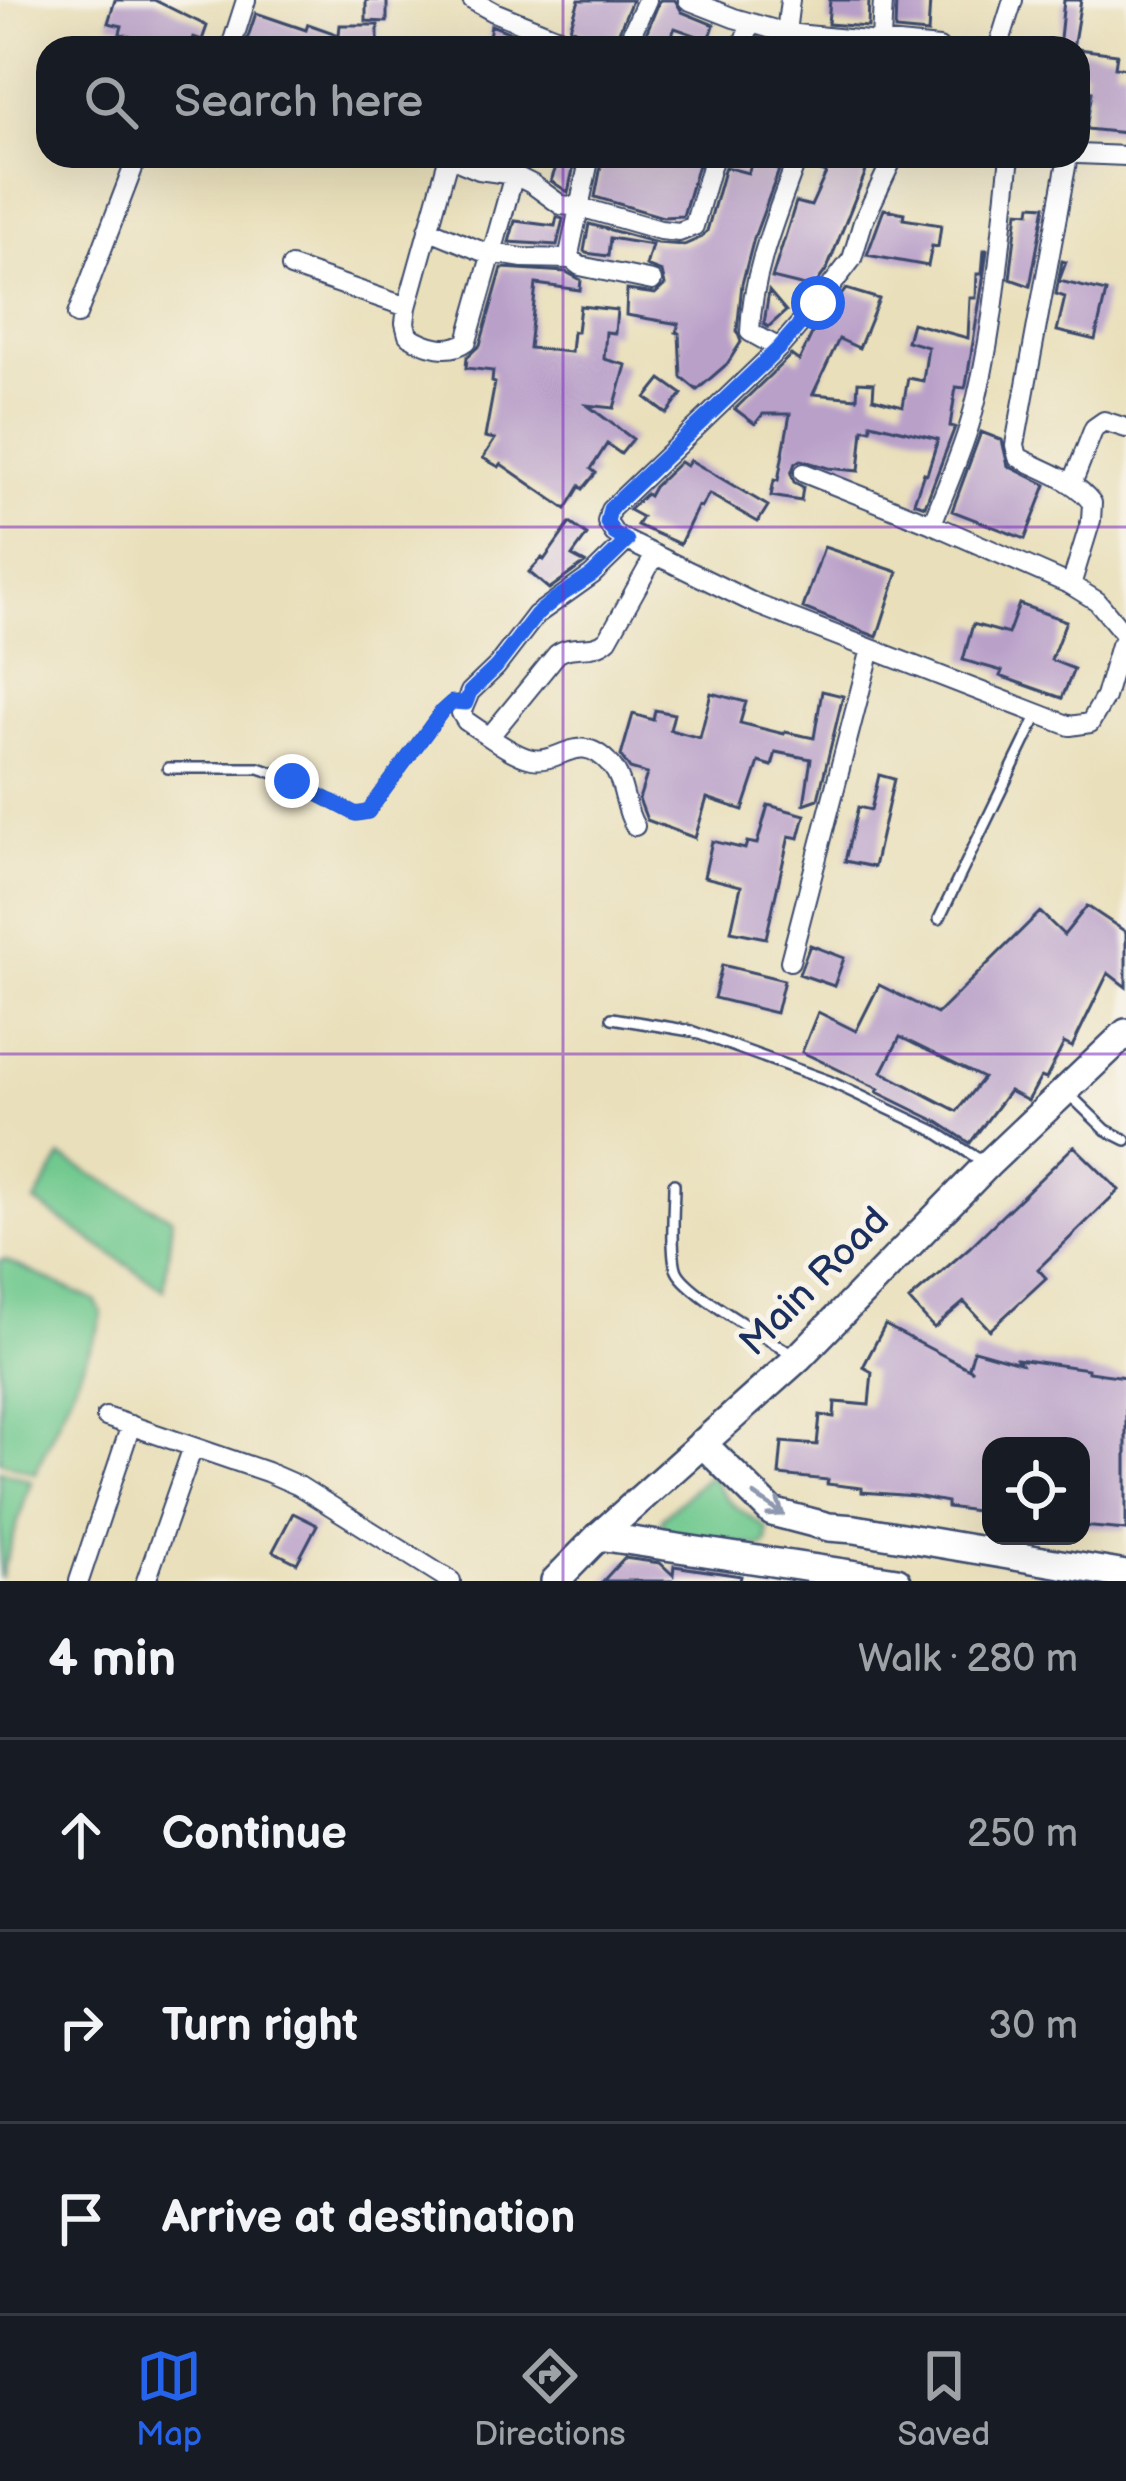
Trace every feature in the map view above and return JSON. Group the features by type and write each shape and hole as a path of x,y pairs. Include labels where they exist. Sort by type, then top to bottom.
{"main road":[{"name":"Main Road","path":"555,1581 598,1536 798,1358 987,1165 1126,1033"},
{"path":"701,1443 772,1512 829,1528 1126,1575"},
{"path":"851,1573 855,1529"},
{"path":"598,1536 897,1581"}],"street":[{"path":"236,36 246,0"},
{"path":"472,0 553,36"},
{"path":"630,36 647,0"},
{"path":"688,0 786,33 822,36"},
{"path":"786,33 790,0"},
{"path":"881,36 883,0"},
{"path":"1002,36 1012,0"},
{"path":"745,36 751,23"},
{"path":"1090,154 1126,156"},
{"path":"76,315 133,168"},
{"path":"448,168 405,323 408,335 446,349 467,341 474,326 514,176"},
{"path":"473,168 514,176 561,205 680,232 694,226 711,168"},
{"path":"571,259 588,168"},
{"path":"779,348 750,332 751,312 756,281 794,168"},
{"path":"804,472 1071,585 1096,601 1126,639 1090,723 1070,726 758,605 627,541 607,523 610,509 779,348 852,259 888,168"},
{"path":"932,524 964,439 993,316 1009,168"},
{"path":"1066,168 1016,445 1018,457 1072,484 1092,503 1071,585"},
{"path":"428,230 481,251 571,259 580,266 652,281"},
{"path":"291,267 407,307"},
{"path":"1072,484 1094,428 1104,422 1126,428"},
{"path":"627,541 592,575 536,615 470,692 461,713 466,721 523,757 535,760 572,749 597,754 620,779 627,814 635,826"},
{"path":"490,736 557,654 566,648 601,646 608,639 655,554"},
{"path":"790,961 871,650"},
{"path":"106,1417 299,1486 451,1581"},
{"path":"79,1581 131,1426"},
{"path":"146,1581 193,1447"}],"lane":[{"path":"168,768 259,768 356,814 368,812 442,711 452,702 466,703"},
{"path":"939,920 1038,714"},
{"path":"613,1018 691,1031 830,1081 933,1130 987,1165"},
{"path":"1065,1091 1106,1130 1126,1140"},
{"path":"674,1184 677,1272 703,1296 798,1358"}],"green space":[{"path":"61,1157 172,1218 164,1290 35,1202"},
{"path":"0,1260 95,1301 102,1313 35,1473 0,1461"},
{"path":"0,1470 31,1481 0,1579"},
{"path":"707,1477 714,1479 731,1503 767,1529 762,1547 674,1535 662,1528 662,1518"}],"building":[{"path":"115,0 154,0 207,26 203,36 128,36 120,33 122,26 108,23"},
{"path":"366,0 387,0 387,22 366,21"},
{"path":"579,0 632,0 617,36 589,36 570,28"},
{"path":"660,0 675,0 682,12 714,25 710,36 675,28 671,36 645,36"},
{"path":"830,0 869,0 868,27 828,24"},
{"path":"896,0 930,0 928,33 895,30"},
{"path":"1064,0 1081,0 1075,36 1060,36"},
{"path":"256,13 306,30 308,24 339,35 340,25 378,25 378,36 248,36"},
{"path":"491,25 518,36 489,36"},
{"path":"1090,51 1117,54 1115,67 1126,68 1126,133 1090,129"},
{"path":"556,168 573,168 568,192 551,181"},
{"path":"601,168 697,168 683,216 663,217 595,197"},
{"path":"725,168 748,173 750,168 779,170 742,284 737,331 741,342 727,364 697,390 681,377 679,324 626,315 627,290 655,294 665,285 662,272 646,266 652,245 610,238 608,256 586,253 589,224 657,243 684,245 707,231"},
{"path":"811,168 867,168 827,269 813,288 772,278 796,202 811,206 826,173"},
{"path":"1031,205 1045,206 1030,286 1010,279 1018,211 1030,212"},
{"path":"884,209 904,213 903,219 941,225 938,247 932,246 928,266 867,255"},
{"path":"557,217 563,219 557,245 509,242 515,221 555,226"},
{"path":"984,250 966,385 956,387 950,426 955,427 925,506 914,502 938,439 871,423 871,429 863,429 859,471 801,460 791,474 803,487 801,501 771,496 790,414 763,414 755,424 735,409 791,355 799,361 815,327 846,289 879,299 859,348 839,339 813,394 857,398 858,382 874,383 873,398 903,406 908,378 923,381 928,347 907,341 912,323 968,338 970,298 976,298"},
{"path":"1062,261 1066,262 1059,281 1106,292 1095,340 1057,331 1065,297 1056,294"},
{"path":"502,268 566,272 581,280 580,290 536,284 529,348 571,352 580,306 617,310 615,333 606,332 604,359 626,365 614,408 587,405 633,439 621,454 607,444 591,469 596,473 583,489 580,486 566,509 501,464 483,458 495,439 485,437 495,383 493,371 466,368 467,357 480,345"},
{"path":"769,291 786,311 768,327 764,324"},
{"path":"661,379 682,394 667,414 646,398"},
{"path":"981,432 1002,440 1008,466 1046,485 1025,539 952,511"},
{"path":"690,460 768,506 758,522 709,494 680,544 637,525 642,517 629,510 680,462 686,466"},
{"path":"570,523 587,535 572,556 585,563 549,589 529,572 544,560"},
{"path":"824,547 898,572 877,637 803,608"},
{"path":"1019,604 1066,621 1051,660 1074,669 1062,698 1000,676 1002,671 963,660 973,624 1008,634"},
{"path":"822,691 843,696 818,799 804,804 811,759 776,752 772,766 759,762 743,810 707,798 695,838 647,820 639,799 647,774 630,769 621,756 633,714 653,720 655,710 674,714 670,730 700,738 711,693 746,702 740,723 814,738"},
{"path":"879,775 894,779 874,867 845,861 858,807 871,810"},
{"path":"768,805 805,815 799,838 789,836 766,938 731,931 741,886 704,877 712,841 745,849 747,842 757,844"},
{"path":"1087,906 1126,932 1126,987 1108,973 1072,1047 1064,1043 1046,1079 1041,1077 1028,1101 1009,1091 970,1143 877,1092 879,1089 802,1052 818,1012 856,1031 879,985 937,1014 1040,912 1064,935","holes":["900,1037 983,1078 957,1111 882,1072"]},
{"path":"810,945 844,958 834,986 799,974"},
{"path":"722,965 784,980 776,1013 714,998"},
{"path":"1074,1146 1119,1190 1038,1269 1046,1278 990,1330 964,1302 934,1328 909,1300"},
{"path":"885,1325 973,1371 969,1367 974,1350 1020,1363 1017,1359 1126,1377 1126,1530 1090,1527 1090,1437 982,1437 982,1512 915,1496 862,1492 862,1488 827,1484 828,1480 779,1475 782,1442 817,1445 820,1415 834,1417 835,1402 869,1405 872,1372 863,1367"},
{"path":"293,1513 317,1525 297,1563 273,1551"},
{"path":"624,1558 660,1563 673,1575 674,1566 741,1576 740,1581 603,1581"}],"route":[{"path":"292,781 356,814 368,812 442,711 452,702 466,703 470,692 536,615 592,575 627,541 607,523 610,509 779,348 818,303"}]}
